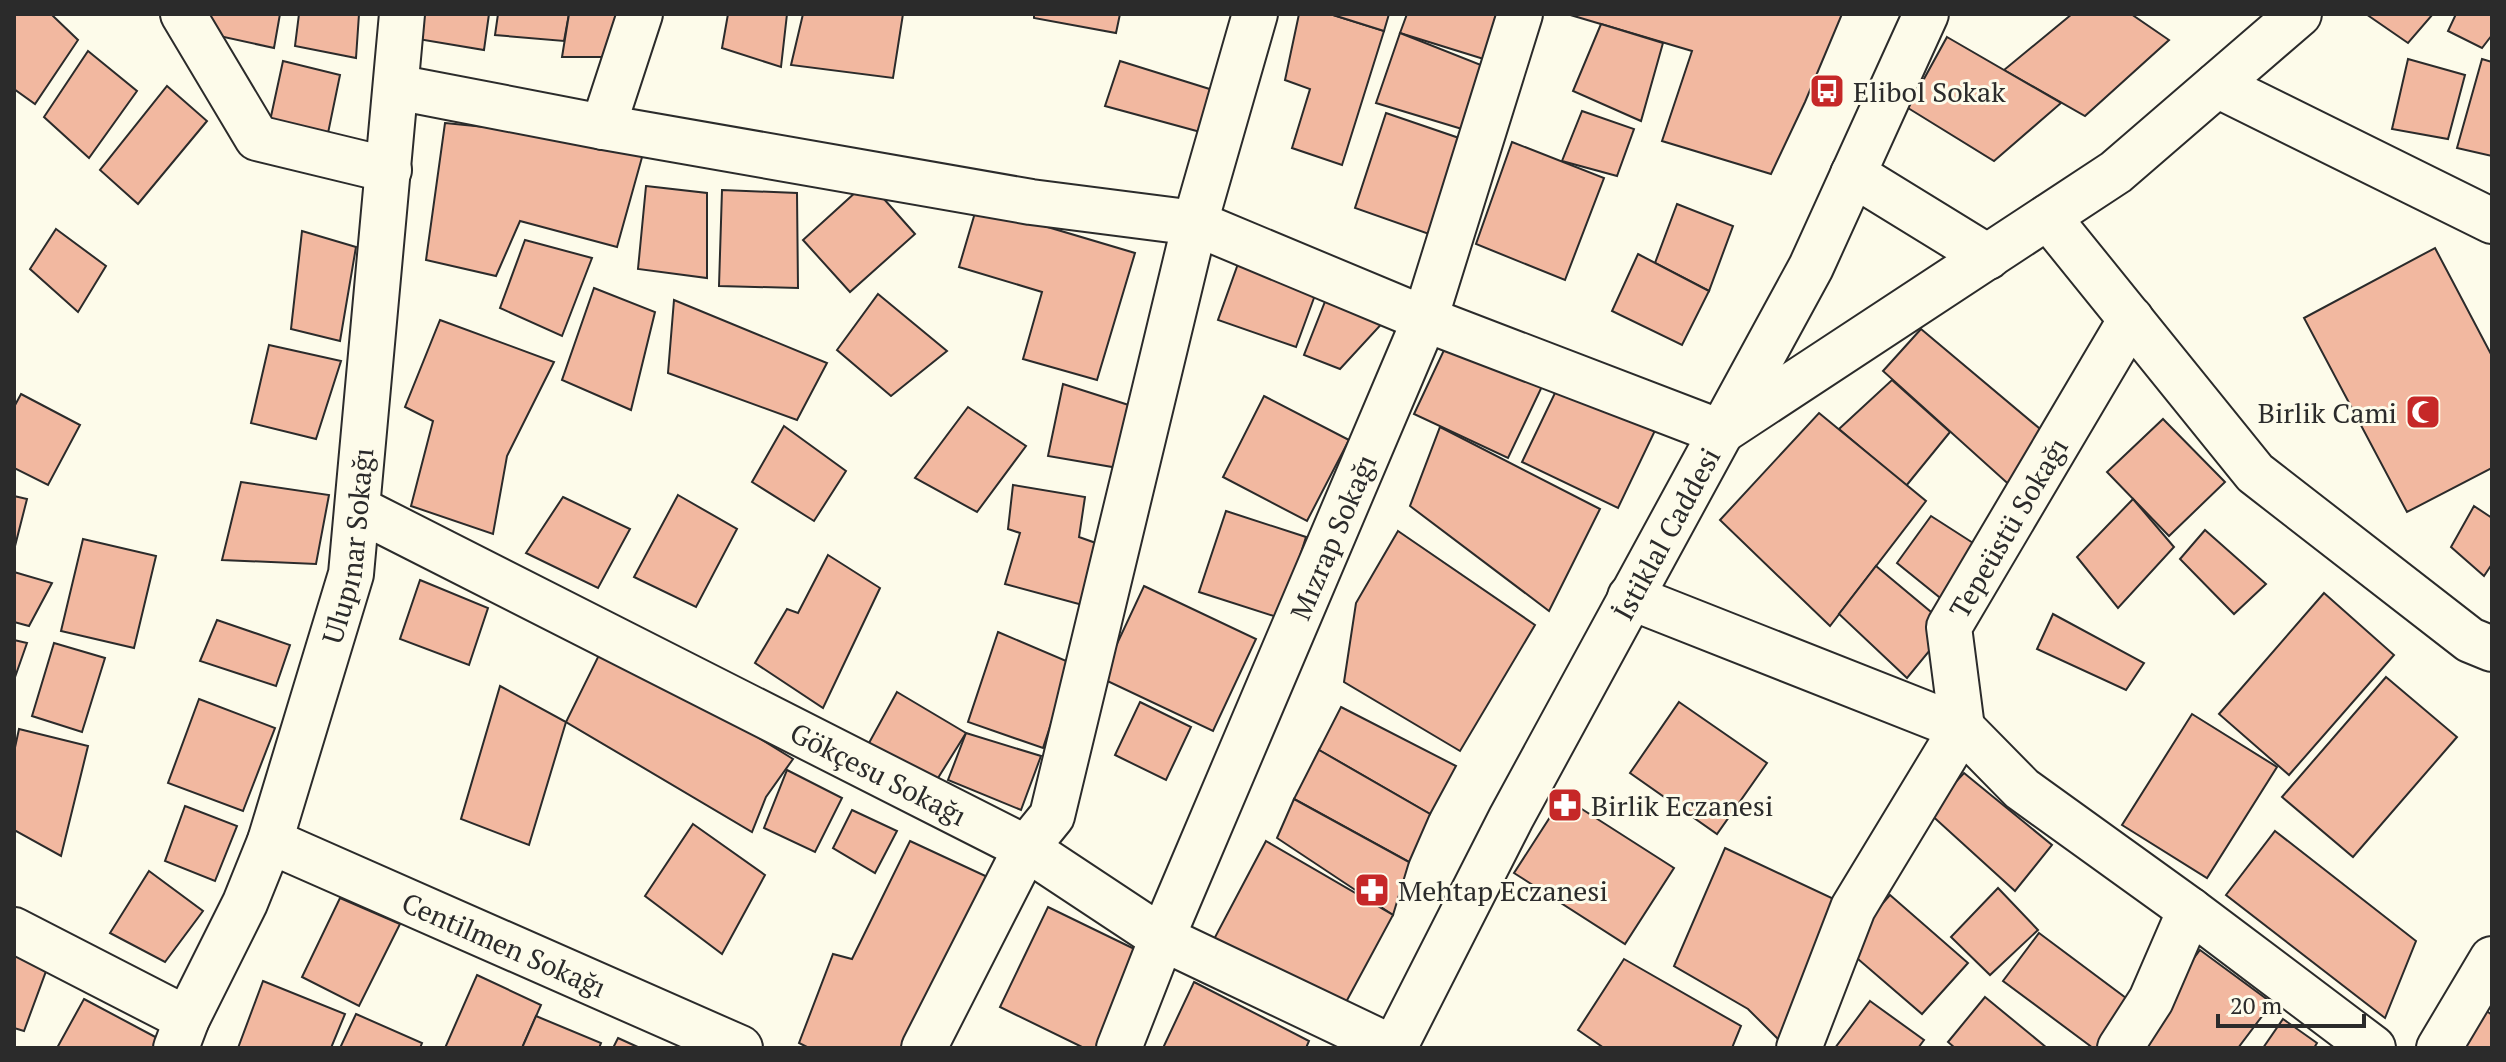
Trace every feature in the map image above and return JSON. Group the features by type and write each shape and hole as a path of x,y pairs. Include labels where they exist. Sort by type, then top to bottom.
{"street":[{"path":"183,14 257,138 389,170"},
{"name":"Ulupınar Sokağı","path":"182,1034 245,903 270,841 351,574 402,14"},
{"path":"603,127 640,14"},
{"path":"924,1048 1026,848 1052,816 1195,223 1255,14"},
{"name":"Mızrap Sokağı","path":"1119,1048 1162,938 1425,319 1520,14"},
{"name":"İstiklal Caddesi","path":"1394,1048 1511,818 1811,267 1926,14"},
{"path":"396,87 603,127 1031,202 1195,223 1425,319 1720,432 2116,172 2299,14"},
{"path":"2217,85 2492,221"},
{"path":"1853,174 1988,257"},
{"path":"2048,217 2255,473 2470,640 2492,649"},
{"name":"Tepeüstü Sokağı","path":"1962,728 1949,627 2131,319"},
{"name":"Gökçesu Sokağı","path":"358,509 1026,848 1162,938 1394,1048"},
{"path":"1630,597 1962,728 2022,789 2373,1048"},
{"path":"1799,1048 1853,908 1962,728"},
{"name":"Centilmen Sokağı","path":"270,841 740,1048"},
{"path":"2120,1048 2151,1000 2190,910"},
{"path":"14,930 182,1034"},
{"path":"2439,1048 2492,959"}],"building":[{"path":"14,14 51,14 78,40 35,104 14,89"},
{"path":"204,14 280,14 274,48 201,32"},
{"path":"299,14 359,14 356,58 295,46"},
{"path":"415,14 489,14 484,50 412,38"},
{"path":"498,14 569,14 564,41 495,35"},
{"path":"569,14 640,14 626,57 562,57"},
{"path":"728,14 787,14 781,67 722,48"},
{"path":"803,14 903,14 893,78 791,65"},
{"path":"1034,14 1120,14 1116,33 1034,18"},
{"path":"1299,14 1330,14 1384,31 1342,165 1292,148 1310,89 1285,80"},
{"path":"1330,14 1389,14 1384,31"},
{"path":"1407,14 1520,14 1503,65 1400,33"},
{"path":"1567,14 1842,14 1771,174 1662,141 1692,51"},
{"path":"2072,14 2131,14 2169,40 2085,116 2004,70"},
{"path":"2366,14 2433,14 2408,43"},
{"path":"2456,14 2492,14 2492,35 2482,48 2448,31"},
{"path":"1601,24 1663,43 1641,121 1573,91"},
{"path":"1400,33 1486,67 1462,129 1376,103"},
{"path":"1947,37 2061,103 1994,161 1908,108"},
{"path":"88,51 137,91 89,158 44,117"},
{"path":"2408,59 2465,75 2448,139 2392,129"},
{"path":"2482,59 2492,62 2492,156 2457,148"},
{"path":"283,61 340,75 327,138 270,121"},
{"path":"1120,61 1216,91 1204,133 1105,106"},
{"path":"167,86 207,121 138,204 100,170"},
{"path":"1582,111 1634,129 1617,176 1562,161"},
{"path":"1386,113 1459,138 1429,234 1355,208"},
{"path":"445,123 646,143 617,247 520,221 496,276 426,260"},
{"path":"1512,142 1604,178 1565,280 1476,244"},
{"path":"868,181 915,234 850,292 803,240"},
{"path":"646,186 707,193 707,278 638,269"},
{"path":"722,190 797,193 798,288 719,286"},
{"path":"1677,204 1733,226 1709,291 1655,263"},
{"path":"977,206 1135,253 1097,380 1023,359 1042,292 959,267"},
{"path":"56,229 106,266 78,312 30,269"},
{"path":"302,231 356,247 340,341 291,329"},
{"path":"525,240 592,258 562,336 500,308"},
{"name":"Birlik Cami","path":"2435,248 2492,356 2492,468 2407,512 2304,318"},
{"path":"1638,254 1709,291 1682,345 1612,311"},
{"path":"1239,261 1318,287 1296,347 1218,320"},
{"path":"594,288 655,312 631,410 562,380"},
{"path":"878,294 947,351 891,396 837,350"},
{"path":"1328,294 1388,317 1340,369 1304,355"},
{"path":"674,300 827,363 797,420 668,373"},
{"path":"440,320 554,362 507,456 493,534 411,506 433,421 405,407"},
{"path":"1921,329 2058,444 2025,499 1883,371"},
{"path":"1452,333 1546,378 1508,458 1414,414"},
{"path":"269,345 341,361 316,439 251,423"},
{"path":"1565,372 1661,418 1618,508 1522,462"},
{"path":"1892,380 1950,432 1906,486 1839,429"},
{"path":"1063,384 1138,408 1124,469 1048,456"},
{"path":"21,394 80,425 48,485 14,468 14,407"},
{"path":"1264,396 1349,440 1307,521 1223,477"},
{"path":"968,407 1026,446 977,512 915,478"},
{"path":"1819,413 1926,501 1830,626 1720,520"},
{"path":"2163,419 2225,482 2169,536 2107,472"},
{"path":"784,426 846,471 814,521 752,482"},
{"path":"1440,427 1600,509 1549,611 1410,506"},
{"path":"241,482 329,495 316,564 222,560"},
{"path":"1013,485 1085,497 1079,537 1107,547 1090,607 1005,584 1020,533 1008,529"},
{"path":"678,495 737,529 696,607 634,577"},
{"path":"14,496 27,499 14,550"},
{"path":"563,497 630,529 598,588 526,553"},
{"path":"2133,499 2174,547 2118,608 2077,557"},
{"path":"2474,506 2492,518 2492,564 2484,576 2451,547"},
{"path":"1226,511 1306,537 1280,618 1199,592"},
{"path":"1931,516 1984,550 1949,605 1897,563"},
{"path":"2205,530 2266,584 2234,614 2180,559"},
{"path":"1398,531 1535,625 1460,751 1344,682 1356,603"},
{"path":"83,539 156,556 134,648 61,631"},
{"path":"828,555 880,588 823,708 755,663 787,609 798,613"},
{"path":"1876,566 1949,627 1907,678 1839,614"},
{"path":"14,572 52,583 29,626 14,622"},
{"path":"420,580 488,608 469,665 400,639"},
{"path":"1144,586 1256,639 1213,731 1101,678"},
{"path":"2324,593 2394,655 2289,775 2219,714"},
{"path":"2053,614 2144,663 2126,690 2037,649"},
{"path":"217,620 290,645 276,686 200,661"},
{"path":"998,632 1071,663 1043,748 968,722"},
{"path":"14,640 27,643 14,680"},
{"path":"54,643 105,658 82,732 32,716"},
{"path":"601,651 738,725 793,759 766,797 752,832 566,722"},
{"path":"2386,677 2457,737 2353,857 2282,797"},
{"path":"500,686 566,722 529,845 461,819"},
{"path":"897,692 966,733 933,786 864,752"},
{"path":"199,699 275,728 243,811 168,783"},
{"path":"1140,702 1191,727 1166,780 1115,755"},
{"path":"1679,702 1767,763 1717,834 1630,773"},
{"path":"1341,707 1456,766 1430,814 1319,750"},
{"path":"2192,714 2277,767 2207,878 2122,825"},
{"path":"19,729 88,746 61,856 14,830 14,752"},
{"path":"966,733 1041,756 1021,810 948,780"},
{"path":"1319,750 1430,814 1409,862 1294,799"},
{"path":"787,770 842,798 815,852 764,828"},
{"path":"1964,773 2052,845 2015,891 1928,812"},
{"path":"1563,797 1674,868 1625,944 1514,873"},
{"path":"1294,799 1409,862 1393,915 1277,838"},
{"path":"185,806 237,826 215,881 165,861"},
{"path":"852,810 897,831 875,873 833,848"},
{"path":"693,824 765,875 722,954 645,896"},
{"path":"2275,831 2416,941 2385,1018 2226,895"},
{"path":"910,841 1007,886 924,1048 809,1048 799,1043 833,954 852,959"},
{"path":"1266,841 1393,915 1339,1015 1213,941"},
{"path":"1725,848 1853,908 1787,1048 1748,1009 1674,966"},
{"path":"149,871 203,911 165,962 110,933"},
{"path":"1998,888 2038,930 1990,975 1951,937"},
{"path":"1890,895 1968,963 1922,1014 1844,947"},
{"path":"340,898 400,924 359,1006 302,977"},
{"path":"1048,907 1153,958 1109,1048 1084,1048 1000,1007"},
{"path":"2039,933 2138,1007 2107,1048 2093,1048 2003,981"},
{"path":"2200,950 2272,1003 2238,1048 2126,1048"},
{"path":"14,951 49,963 24,1031 14,1028"},
{"path":"1624,959 1741,1026 1732,1048 1604,1048 1578,1030"},
{"path":"477,975 541,1005 522,1048 445,1048"},
{"path":"263,981 345,1014 331,1048 238,1048"},
{"path":"1194,982 1309,1041 1306,1048 1163,1048"},
{"path":"1985,997 2047,1048 1955,1048 1948,1042"},
{"path":"84,999 161,1040 156,1048 57,1048"},
{"path":"1870,1001 1924,1040 1918,1048 1835,1048"},
{"path":"2484,1009 2492,1015 2492,1048 2457,1048"},
{"path":"356,1014 422,1043 420,1048 340,1048"},
{"path":"536,1016 601,1043 599,1048 522,1048"},
{"path":"2283,1019 2317,1043 2314,1048 2263,1048"},
{"path":"618,1038 640,1048 613,1048"}],"place":[{"name":"Elibol Sokak","path":"1827,91"},
{"name":"Birlik Cami","path":"2423,412"},
{"name":"Birlik Eczanesi","path":"1565,805"},
{"name":"Mehtap Eczanesi","path":"1372,890"}]}
